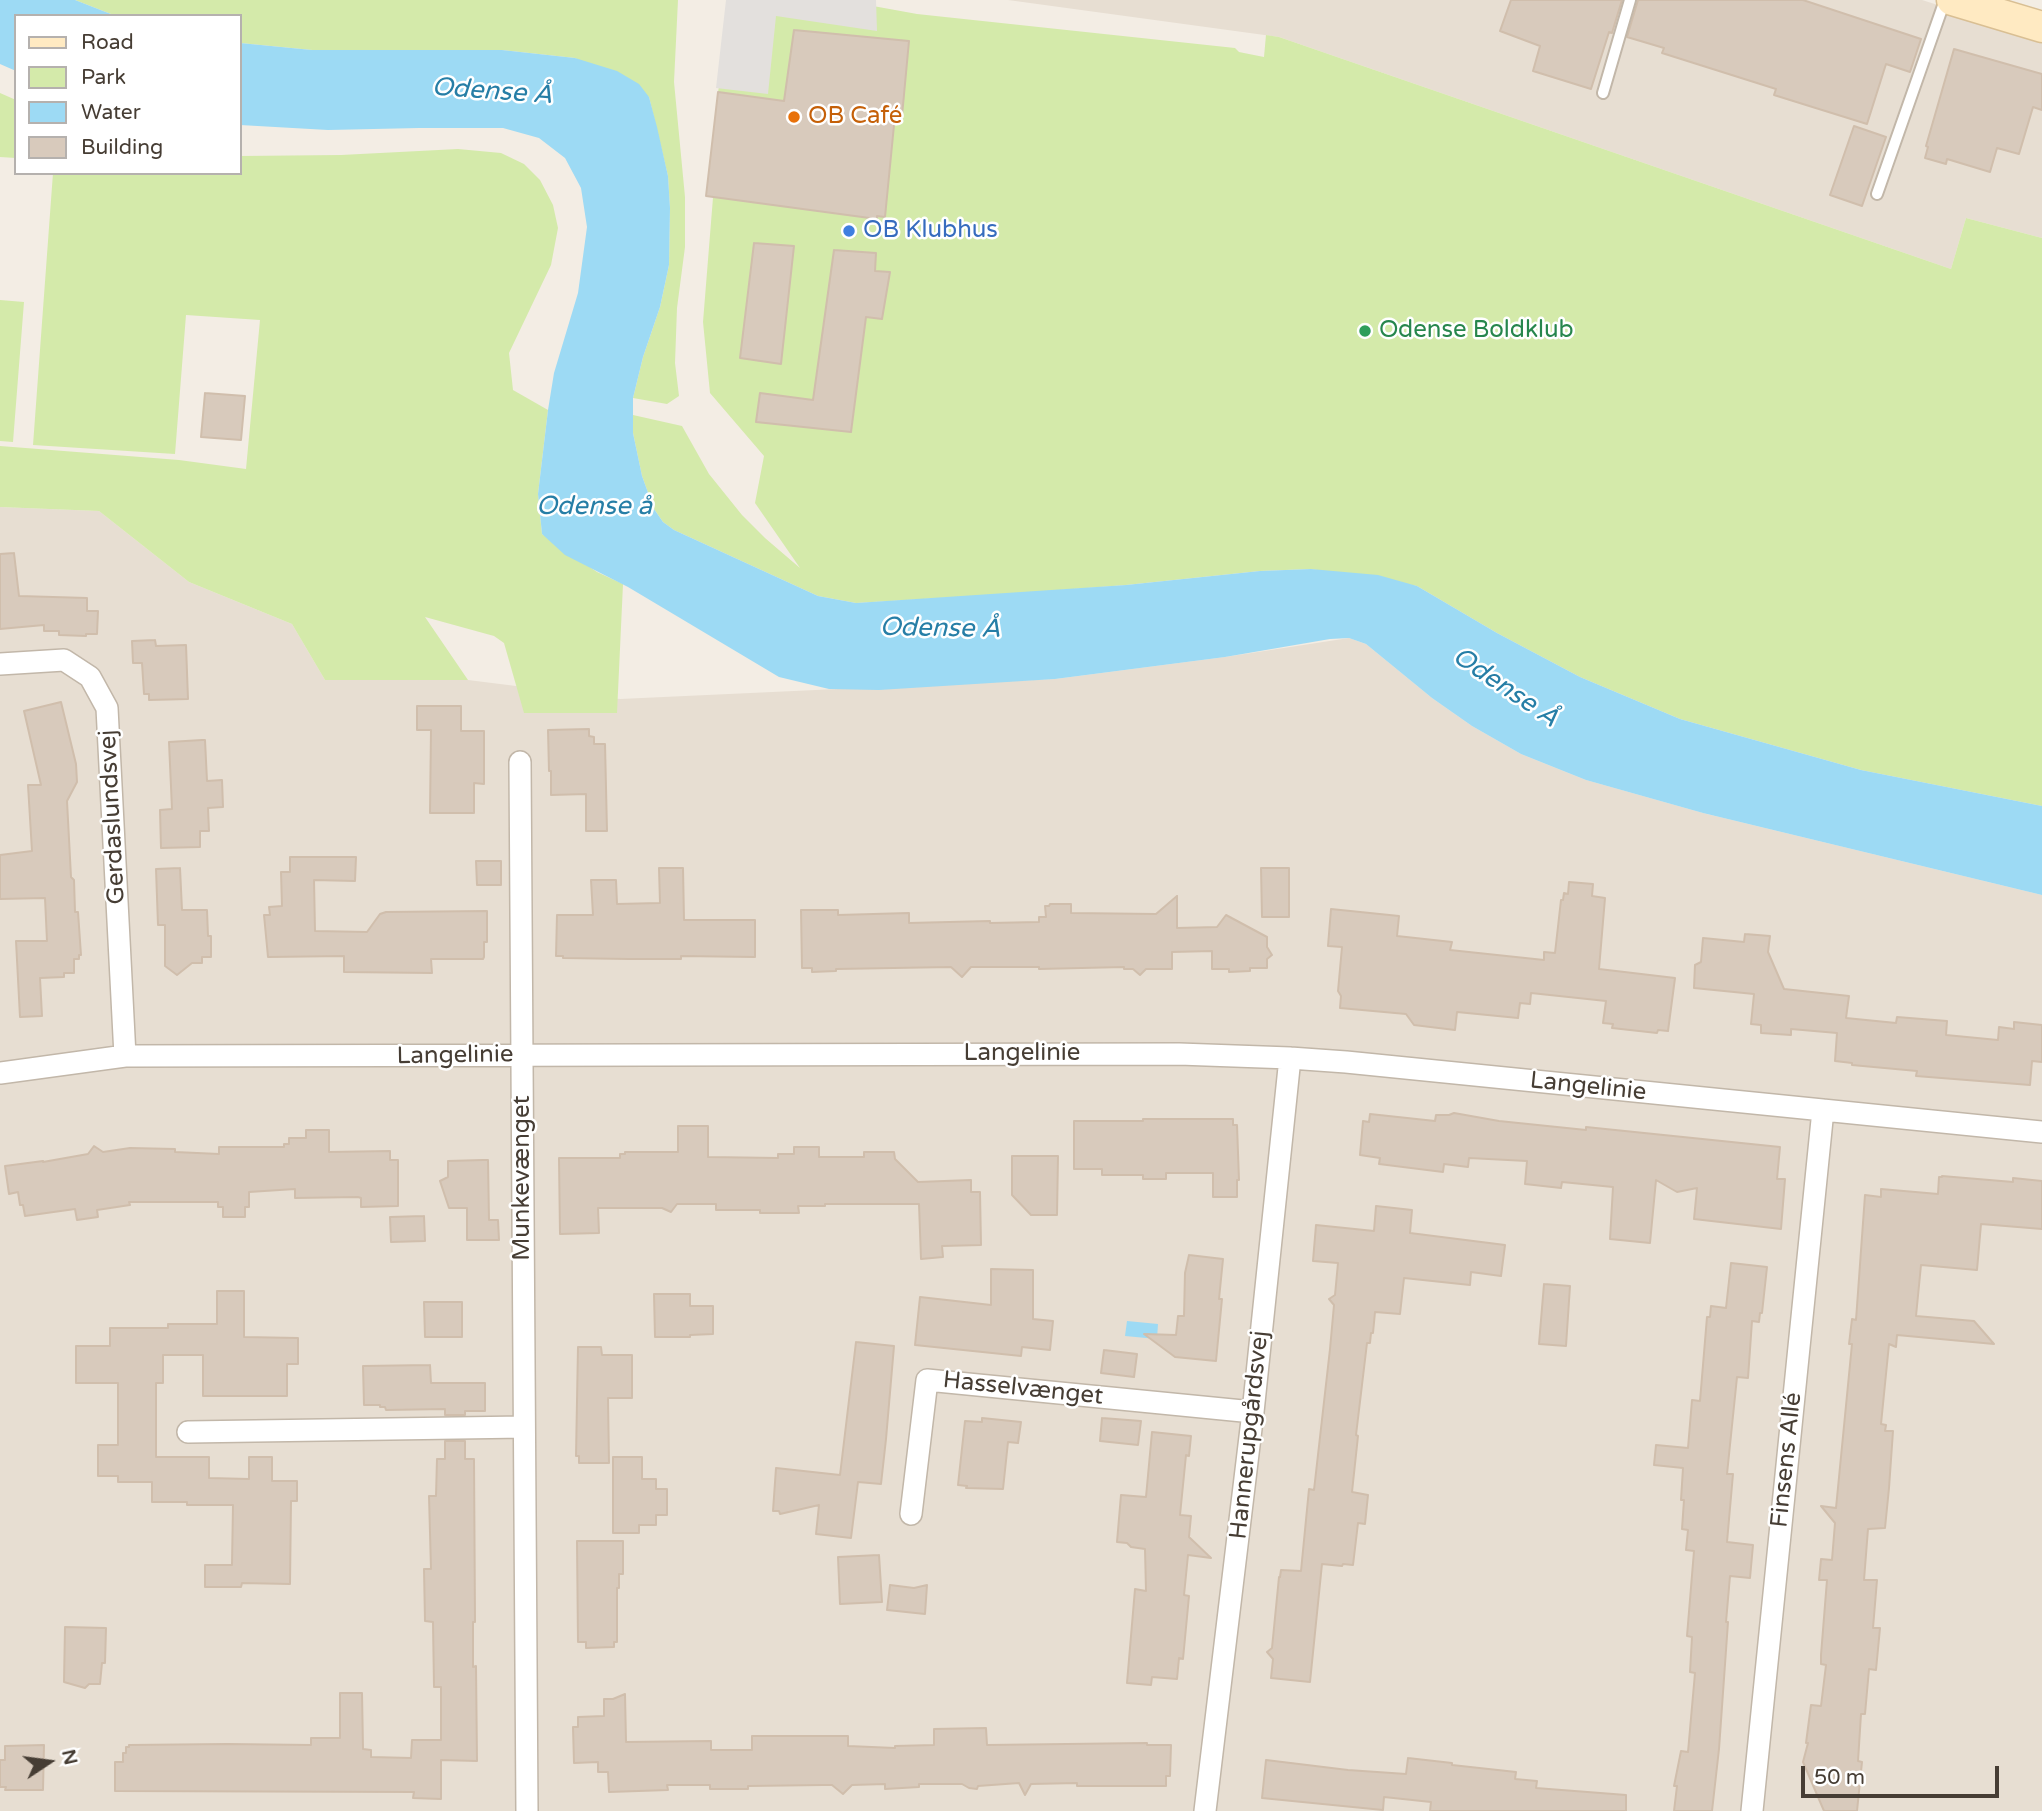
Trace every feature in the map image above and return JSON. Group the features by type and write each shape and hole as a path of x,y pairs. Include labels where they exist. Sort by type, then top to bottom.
{"street":[{"path":"1956,1 2042,27"},
{"name":"Gerdaslundsvej","path":"0,664 64,660 90,677 107,708 125,1056"},
{"name":"Munkevænget","path":"520,762 527,1811"},
{"name":"Langelinie","path":"0,1073 125,1056 1135,1054 1290,1058 2042,1132"},
{"name":"Hannerupgårdsvej","path":"1205,1811 1253,1412 1290,1058"},
{"name":"Finsens Allé","path":"1752,1811 1823,1110"},
{"name":"Hasselvænget","path":"911,1514 927,1380 1253,1412"},
{"path":"188,1433 524,1427"}],"lane":[{"path":"1603,93 1630,0"},
{"path":"1877,194 1956,1"}],"shaded area":[{"path":"726,0 876,0 877,31 776,16 768,94 716,88"},
{"path":"1008,0 1922,0 2042,38 2042,238 1966,218 1951,269 1279,37"},
{"path":"0,507 99,511 189,582 292,624 325,680 468,680 620,699 1055,679 1349,638 1366,644 1432,698 1472,726 1521,754 1586,780 1703,813 2042,895 2042,1811 0,1811"}],"green space":[{"path":"75,0 678,0 674,82 685,197 685,247 677,308 675,363 679,396 667,404 633,398 660,307 669,265 668,176 649,97 575,58 502,50 312,50 242,43 242,14 111,14"},
{"name":"Odense Boldklub","path":"735,0 840,0 917,14 1235,48 1239,52 1264,57 1266,35 1279,37 1951,269 1966,218 2042,238 2042,806 1861,770 1680,719 1580,677 1417,586 1311,569 1260,571 1008,594 856,603 818,596 674,530 663,522 654,509 642,476 633,433 633,415 682,426 709,474 742,515 800,568 755,503 764,456 710,393 703,322 721,98 718,92"},
{"path":"0,93 14,99 14,158 0,157"},
{"path":"458,149 501,153 524,164 540,180 553,205 558,228 551,265 509,353 513,390 548,410 538,494 542,534 597,572 623,584 617,713 524,713 504,643 494,636 425,617 468,680 325,680 292,624 189,582 99,511 0,507 0,446 179,460 246,469 260,320 186,315 175,454 33,445 53,175 242,175 242,156 341,155"},
{"path":"0,300 24,302 13,442 0,441"}],"water":[{"path":"0,0 75,0 111,14 14,14 14,70 0,64"},
{"name":"Odense å","path":"242,43 312,50 502,50 575,58 617,71 639,84 649,97 657,127 668,176 670,208 669,265 660,307 633,398 633,433 642,476 654,509 663,522 674,530 818,596 856,603 1126,585 1260,571 1311,569 1378,575 1417,586 1580,677 1680,719 1861,770 2042,806 2042,895 1703,813 1586,780 1521,754 1472,726 1432,698 1366,644 1349,638 1055,679 879,690 829,689 779,677 628,587 565,555 542,534 538,494 548,410 554,373 578,293 587,227 581,188 565,158 539,138 503,128 328,130 242,125"},
{"path":"1127,1321 1158,1324 1157,1339 1125,1336"}],"building":[{"path":"1511,0 1622,0 1591,89 1533,71 1540,46 1500,31"},
{"path":"1638,0 1803,0 1921,39 1910,72 1886,64 1867,124 1774,95 1776,89 1662,53 1664,48 1627,37"},
{"path":"794,30 909,41 902,116 895,115 885,217 877,216 877,219 706,196 718,92 784,101"},
{"path":"1954,49 2042,74 2042,110 2033,107 2019,154 1997,148 1990,172 1947,159 1946,164 1925,158 1926,146"},
{"path":"1854,126 1886,137 1862,206 1830,195"},
{"path":"754,243 794,246 781,364 740,358"},
{"path":"834,250 876,253 875,271 890,272 882,319 866,317 851,432 756,422 760,393 813,400"},
{"path":"205,393 245,396 241,440 201,437"},
{"path":"14,553 19,596 87,598 87,611 98,611 97,634 59,635 59,631 44,631 44,625 0,629 0,554"},
{"path":"155,640 156,646 186,645 188,699 149,700 149,694 144,694 142,663 133,663 132,641"},
{"path":"61,702 76,764 77,782 67,801 71,877 74,880 81,955 79,959 74,959 74,973 64,973 64,977 40,978 42,1016 20,1017 16,941 47,941 45,898 0,899 0,855 32,851 28,785 41,785 24,711"},
{"path":"417,706 461,706 461,731 484,731 484,784 474,783 474,813 430,813 431,730 417,730"},
{"path":"589,729 589,736 594,737 594,744 605,744 607,831 586,831 586,794 551,795 548,730"},
{"path":"205,740 207,781 222,780 223,807 208,808 209,831 200,831 200,847 161,848 160,810 172,809 169,742"},
{"path":"290,857 356,857 355,881 314,880 315,931 367,932 380,914 386,912 487,911 487,942 484,942 483,959 431,959 432,973 344,972 344,956 268,957 264,915 270,915 269,907 282,906 281,872 290,872"},
{"path":"476,861 501,861 501,885 477,885"},
{"path":"180,868 182,910 207,910 211,957 202,957 202,963 192,963 177,975 165,966 165,925 158,925 156,869"},
{"path":"659,868 683,868 684,920 755,920 755,957 681,956 681,959 629,959 556,956 557,915 593,915 591,880 616,880 617,904 660,903"},
{"path":"1261,868 1289,868 1289,917 1262,917"},
{"path":"1569,882 1593,884 1592,896 1605,898 1599,969 1675,978 1668,1031 1658,1030 1657,1033 1612,1028 1613,1024 1603,1023 1606,1001 1531,993 1530,1004 1520,1003 1518,1018 1457,1012 1455,1030 1414,1025 1406,1014 1340,1008 1341,996 1338,991 1342,947 1328,946 1331,909 1399,916 1397,936 1452,942 1450,950 1544,960 1544,952 1555,953 1561,900 1564,893 1568,894"},
{"path":"1177,896 1177,928 1217,927 1226,915 1267,937 1267,947 1272,955 1267,959 1267,968 1229,972 1229,969 1212,969 1212,951 1172,952 1172,969 1146,969 1140,975 1133,969 1124,967 971,967 962,977 951,967 836,969 812,972 812,968 802,968 801,910 838,910 838,915 909,913 909,923 1039,922 1039,917 1046,917 1045,906 1050,904 1071,904 1071,913 1156,914"},
{"path":"1745,934 1770,936 1768,952 1784,989 1849,996 1846,1018 1896,1023 1897,1017 1947,1021 1946,1035 1998,1040 1999,1027 2014,1029 2014,1022 2042,1025 2042,1062 2032,1061 2030,1085 1916,1076 1917,1071 1835,1061 1837,1033 1791,1029 1791,1035 1761,1033 1761,1025 1751,1024 1754,994 1694,988 1695,965 1701,962 1703,938 1744,942"},
{"path":"1454,1113 1499,1121 1780,1147 1777,1179 1785,1179 1781,1229 1694,1219 1697,1188 1677,1192 1656,1180 1650,1243 1610,1239 1613,1187 1562,1182 1561,1188 1525,1184 1527,1161 1469,1158 1468,1167 1444,1164 1443,1172 1379,1164 1380,1158 1360,1155 1363,1121 1369,1122 1370,1114 1435,1121 1436,1115"},
{"path":"1233,1119 1233,1125 1237,1125 1237,1197 1213,1197 1213,1173 1166,1173 1166,1179 1143,1179 1143,1175 1102,1175 1102,1169 1074,1169 1074,1121"},
{"path":"678,1126 708,1126 708,1157 778,1158 778,1154 794,1154 794,1147 819,1147 819,1157 864,1157 864,1152 894,1152 895,1159 918,1182 971,1180 971,1192 980,1192 981,1245 942,1246 943,1257 921,1259 919,1204 798,1206 799,1213 716,1210 716,1204 677,1204 671,1212 662,1208 598,1208 599,1233 560,1234 559,1158 620,1158 620,1154 625,1152 678,1152"},
{"path":"306,1130 329,1130 329,1152 390,1151 390,1160 398,1160 398,1206 361,1207 361,1198 358,1197 295,1198 295,1189 249,1192 249,1207 245,1207 245,1217 223,1217 223,1207 218,1207 218,1202 129,1202 130,1205 97,1210 98,1217 77,1220 75,1209 25,1216 18,1192 9,1194 5,1166 88,1154 94,1146 103,1152 130,1148 219,1154 219,1147 284,1147 284,1144 289,1144 289,1138 306,1138"},
{"path":"1012,1156 1058,1156 1057,1215 1031,1215 1012,1195"},
{"path":"488,1160 489,1220 498,1220 499,1240 467,1240 467,1208 449,1208 440,1181 448,1177 448,1161"},
{"path":"1939,1177 2013,1182 2013,1178 2042,1181 2042,1229 1981,1224 1977,1270 1921,1265 1916,1316 1974,1321 1994,1344 1897,1335 1896,1347 1889,1344 1881,1424 1886,1425 1885,1431 1893,1431 1885,1528 1868,1529 1864,1580 1877,1580 1873,1628 1880,1628 1876,1670 1869,1669 1865,1714 1861,1714 1858,1761 1862,1762 1857,1811 1824,1811 1803,1762 1808,1743 1811,1705 1821,1706 1826,1665 1821,1664 1821,1655 1827,1580 1819,1580 1821,1559 1832,1560 1835,1523 1821,1506 1836,1508 1852,1344 1849,1344 1852,1319 1856,1320 1865,1195 1881,1197 1881,1189 1938,1194"},
{"path":"1376,1206 1412,1210 1410,1233 1505,1245 1501,1276 1471,1272 1470,1285 1404,1278 1400,1314 1375,1312 1373,1333 1370,1343 1367,1343 1352,1492 1368,1495 1365,1524 1358,1523 1353,1565 1322,1564 1310,1682 1271,1678 1273,1659 1267,1652 1272,1648 1279,1577 1281,1570 1301,1571 1309,1489 1314,1490 1330,1349 1334,1305 1329,1299 1335,1295 1338,1263 1313,1261 1316,1225 1374,1231"},
{"path":"424,1216 425,1241 391,1242 390,1217"},
{"path":"1189,1255 1223,1259 1216,1361 1175,1357 1144,1334 1176,1335 1178,1316 1184,1316 1185,1273"},
{"path":"1731,1263 1767,1267 1762,1313 1759,1322 1752,1321 1748,1378 1737,1377 1727,1474 1733,1474 1727,1542 1753,1545 1750,1578 1730,1576 1719,1749 1712,1811 1674,1811 1677,1786 1674,1786 1681,1751 1688,1752 1695,1673 1690,1672 1692,1637 1687,1636 1694,1551 1686,1550 1688,1530 1682,1529 1683,1468 1654,1465 1656,1445 1688,1448 1692,1400 1700,1401 1707,1317 1710,1317 1711,1306 1726,1308"},
{"path":"991,1269 1033,1270 1033,1319 1053,1321 1050,1350 1022,1347 1021,1356 915,1345 920,1297 991,1305"},
{"path":"1544,1284 1570,1286 1566,1346 1539,1344"},
{"path":"217,1291 244,1291 244,1337 298,1338 298,1364 287,1364 287,1396 203,1396 203,1355 163,1355 163,1383 156,1383 156,1457 209,1457 209,1478 249,1479 249,1457 272,1457 272,1481 297,1481 297,1501 291,1501 290,1584 242,1583 241,1587 205,1587 205,1565 232,1565 233,1505 152,1502 152,1482 118,1482 118,1476 98,1476 98,1445 118,1445 118,1383 76,1383 76,1346 110,1346 110,1328 168,1328 168,1324 217,1324"},
{"path":"654,1294 690,1294 690,1306 713,1306 713,1334 655,1337"},
{"path":"424,1302 462,1302 462,1337 425,1337"},
{"path":"856,1342 894,1346 881,1484 858,1482 851,1538 816,1534 819,1505 780,1514 779,1511 773,1511 776,1468 840,1475"},
{"path":"578,1347 601,1347 602,1355 632,1355 632,1398 608,1398 609,1463 579,1463 579,1456 576,1456"},
{"path":"1104,1350 1137,1354 1134,1377 1101,1373"},
{"path":"430,1365 431,1383 485,1383 485,1411 445,1415 445,1409 386,1410 380,1405 364,1405 363,1366"},
{"path":"982,1418 1021,1422 1018,1443 1008,1442 1003,1489 966,1488 967,1486 958,1485 965,1421 982,1422"},
{"path":"1102,1418 1141,1421 1138,1445 1100,1441"},
{"path":"1152,1432 1191,1436 1189,1456 1186,1455 1180,1515 1191,1516 1189,1537 1211,1558 1188,1555 1184,1595 1189,1596 1183,1659 1179,1658 1177,1679 1152,1677 1151,1685 1127,1683 1135,1589 1146,1591 1145,1549 1117,1542 1121,1495 1146,1497"},
{"path":"445,1441 465,1441 465,1459 474,1459 473,1667 476,1666 477,1761 441,1760 441,1799 413,1798 414,1792 115,1791 115,1762 123,1762 123,1753 126,1753 126,1747 129,1745 311,1745 311,1738 340,1738 340,1693 362,1693 363,1749 371,1750 371,1757 411,1758 412,1740 441,1740 441,1687 434,1687 433,1622 425,1621 424,1569 431,1569 429,1496 436,1496 437,1459 445,1459"},
{"path":"613,1457 642,1457 642,1479 656,1479 656,1489 667,1489 667,1515 656,1515 656,1525 639,1525 639,1533 613,1533"},
{"path":"577,1541 623,1541 623,1574 619,1574 617,1588 617,1642 614,1642 614,1647 586,1648 586,1642 578,1642"},
{"path":"879,1555 882,1602 840,1604 838,1557"},
{"path":"890,1585 914,1588 927,1585 925,1614 887,1610"},
{"path":"65,1627 106,1628 105,1663 102,1663 100,1684 89,1684 85,1688 64,1682"},
{"path":"625,1694 626,1742 711,1741 711,1750 752,1750 752,1736 848,1736 848,1746 895,1748 934,1745 934,1729 986,1728 987,1745 1171,1745 1170,1776 1166,1776 1166,1786 1031,1784 1025,1795 1019,1783 978,1786 977,1789 962,1784 919,1784 919,1787 885,1789 885,1784 852,1785 843,1794 832,1785 710,1789 710,1785 667,1785 668,1790 609,1792 608,1772 598,1772 598,1762 574,1763 573,1727 578,1727 578,1717 604,1716 604,1699"},
{"path":"44,1745 43,1790 5,1790 6,1787 0,1787 0,1760 5,1760 5,1746"},
{"path":"1408,1758 1516,1772 1515,1779 1537,1781 1536,1788 1626,1795 1626,1811 1430,1811 1431,1802 1384,1797 1383,1810 1262,1798 1266,1760 1406,1774"}],"place":[{"name":"OB Café","path":"794,117"},
{"name":"OB Klubhus","path":"849,231"},
{"name":"Odense Boldklub","path":"1365,331"}],"water label":[{"name":"Odense Å","path":"492,92"},
{"name":"Odense Å","path":"940,629"},
{"name":"Odense Å","path":"1505,688"}]}
